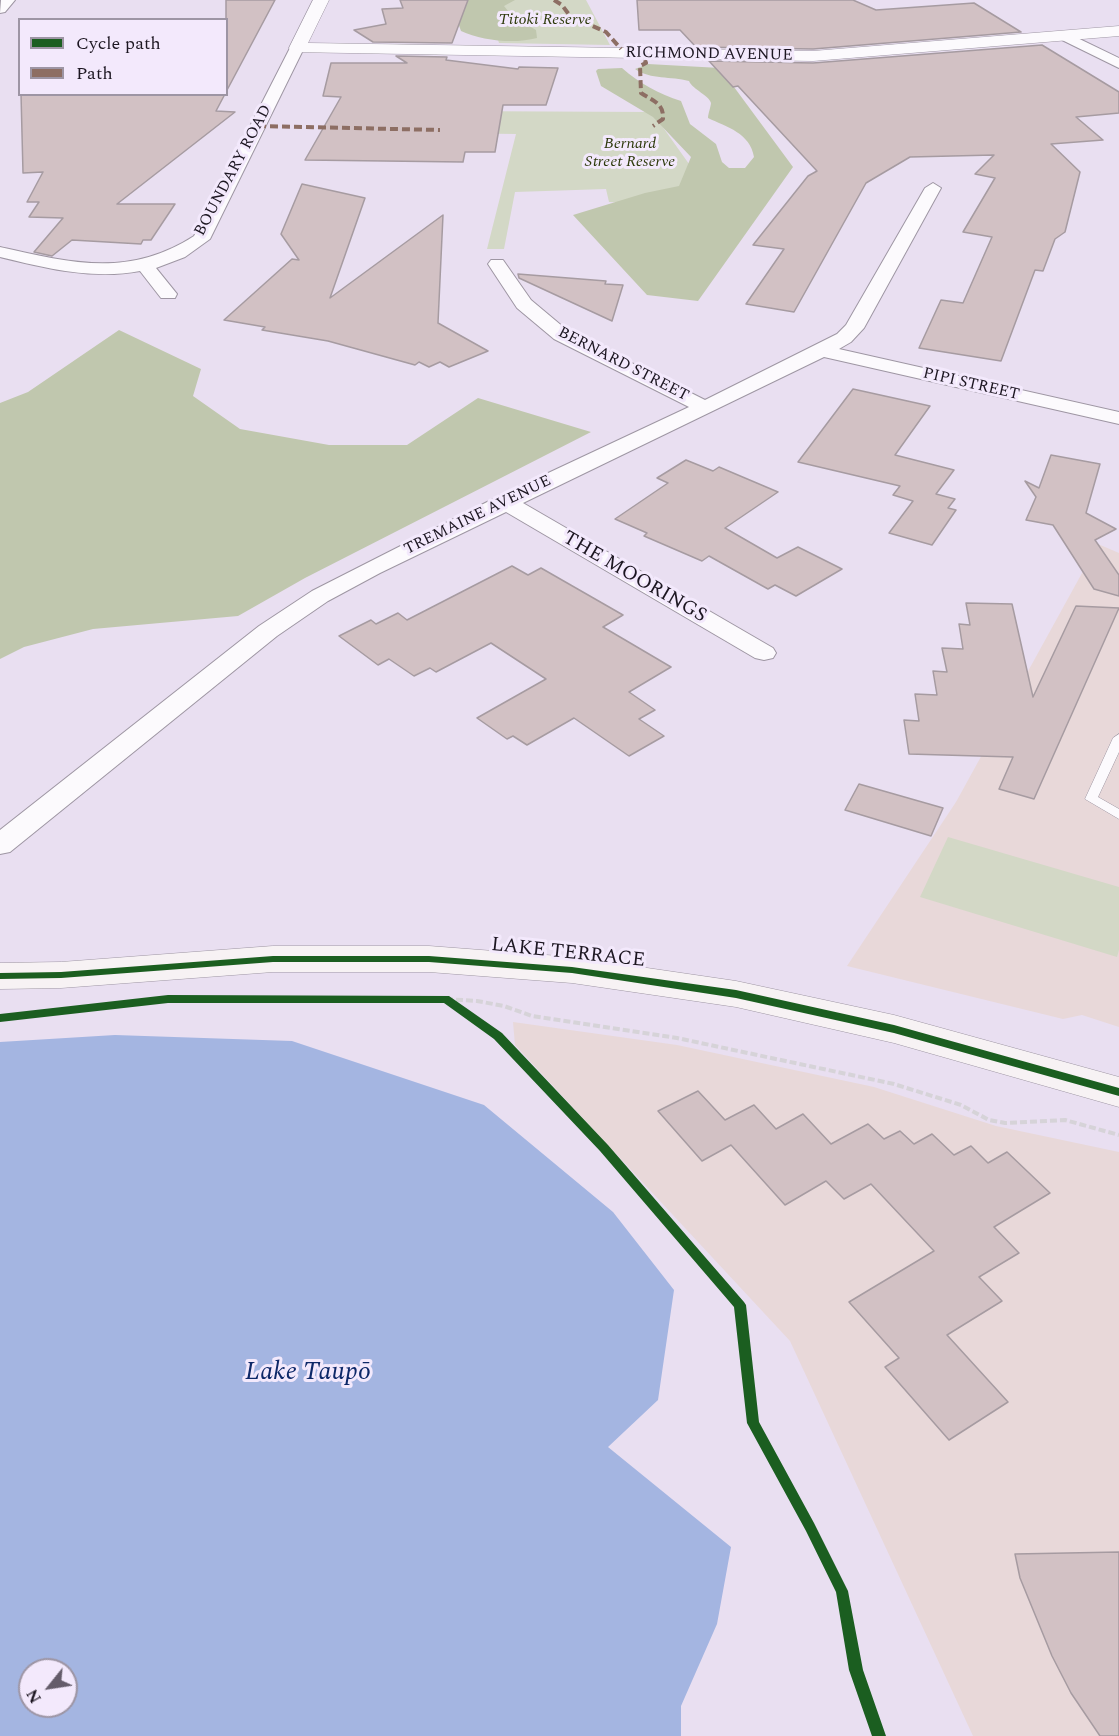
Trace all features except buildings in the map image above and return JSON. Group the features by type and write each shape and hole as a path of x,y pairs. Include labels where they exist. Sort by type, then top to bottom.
{"main road":[{"name":"LAKE TERRACE","path":"0,976 73,974 273,959 429,959 572,970 759,999 894,1029 1119,1092"}],"street":[{"path":"0,9 8,0"},
{"path":"297,48 321,0"},
{"name":"RICHMOND AVENUE","path":"297,48 813,56 1119,32"},
{"path":"1065,36 1119,64"},
{"name":"BOUNDARY ROAD","path":"0,252 81,269 112,270 144,265 178,254 201,238 297,48"},
{"name":"TREMAINE AVENUE","path":"0,845 268,631 320,596 505,502 706,408 844,338 854,328 933,188"},
{"name":"BERNARD STREET","path":"497,264 524,304 561,335 706,408"},
{"path":"144,265 168,294"},
{"name":"PIPI STREET","path":"822,351 1119,418"},
{"name":"THE MOORINGS","path":"505,502 764,653"}],"lane":[{"path":"1119,738 1091,799 1119,815"}],"path":[{"path":"434,999 477,1001 504,1006 532,1016 676,1038 894,1084 961,1105 989,1120 1005,1123 1065,1120 1119,1135"},
{"path":"446,999 463,1011"}],"shaded area":[{"path":"1098,544 1119,553 1119,1027 1082,1015 1063,1019 847,966 956,802"},
{"path":"513,1022 677,1045 874,1087 996,1126 1119,1152 1119,1736 973,1736 790,1341 515,1045"}],"green space":[{"path":"450,0 515,0 504,6 512,16 536,30 537,38 519,41 499,40 461,31"},
{"name":"Titoki Reserve","path":"486,0 586,0 610,45 499,43"},
{"path":"648,64 720,68 793,167 698,301 647,295 573,215 645,193 679,186 691,157 653,117 601,86 596,71 598,69 622,68 650,88 681,101 690,124 716,144 722,162 729,168 745,168 754,157 752,149 743,136 708,118 710,100 689,81 654,76 635,69"},
{"name":"Bernard Street Reserve","path":"442,111 652,112 704,185 681,206 609,202 606,189 515,192 504,249 487,249 516,134 439,133"},
{"path":"119,330 201,369 193,396 240,429 329,445 407,445 478,398 591,432 305,578 238,616 93,629 24,647 0,659 0,403 28,392"},
{"path":"948,837 1119,887 1117,957 920,897"}],"water":[{"name":"Lake Taupō","path":"115,1035 292,1041 484,1105 613,1212 674,1290 658,1400 608,1447 731,1547 717,1624 681,1706 681,1736 0,1736 0,1042"}],"marked path":[{"path":"554,0 562,5 570,16 606,32 621,49"},
{"path":"645,60 646,63 640,66 641,93 661,105 663,109 663,119 653,126"},
{"path":"258,126 440,130"}],"cycle path":[{"path":"0,976 61,975 273,959 429,959 572,970 736,994 894,1029 1119,1092"},
{"path":"0,1018 168,999 446,999 498,1036 604,1148 740,1305 753,1423 842,1591 856,1670 879,1736"}]}
